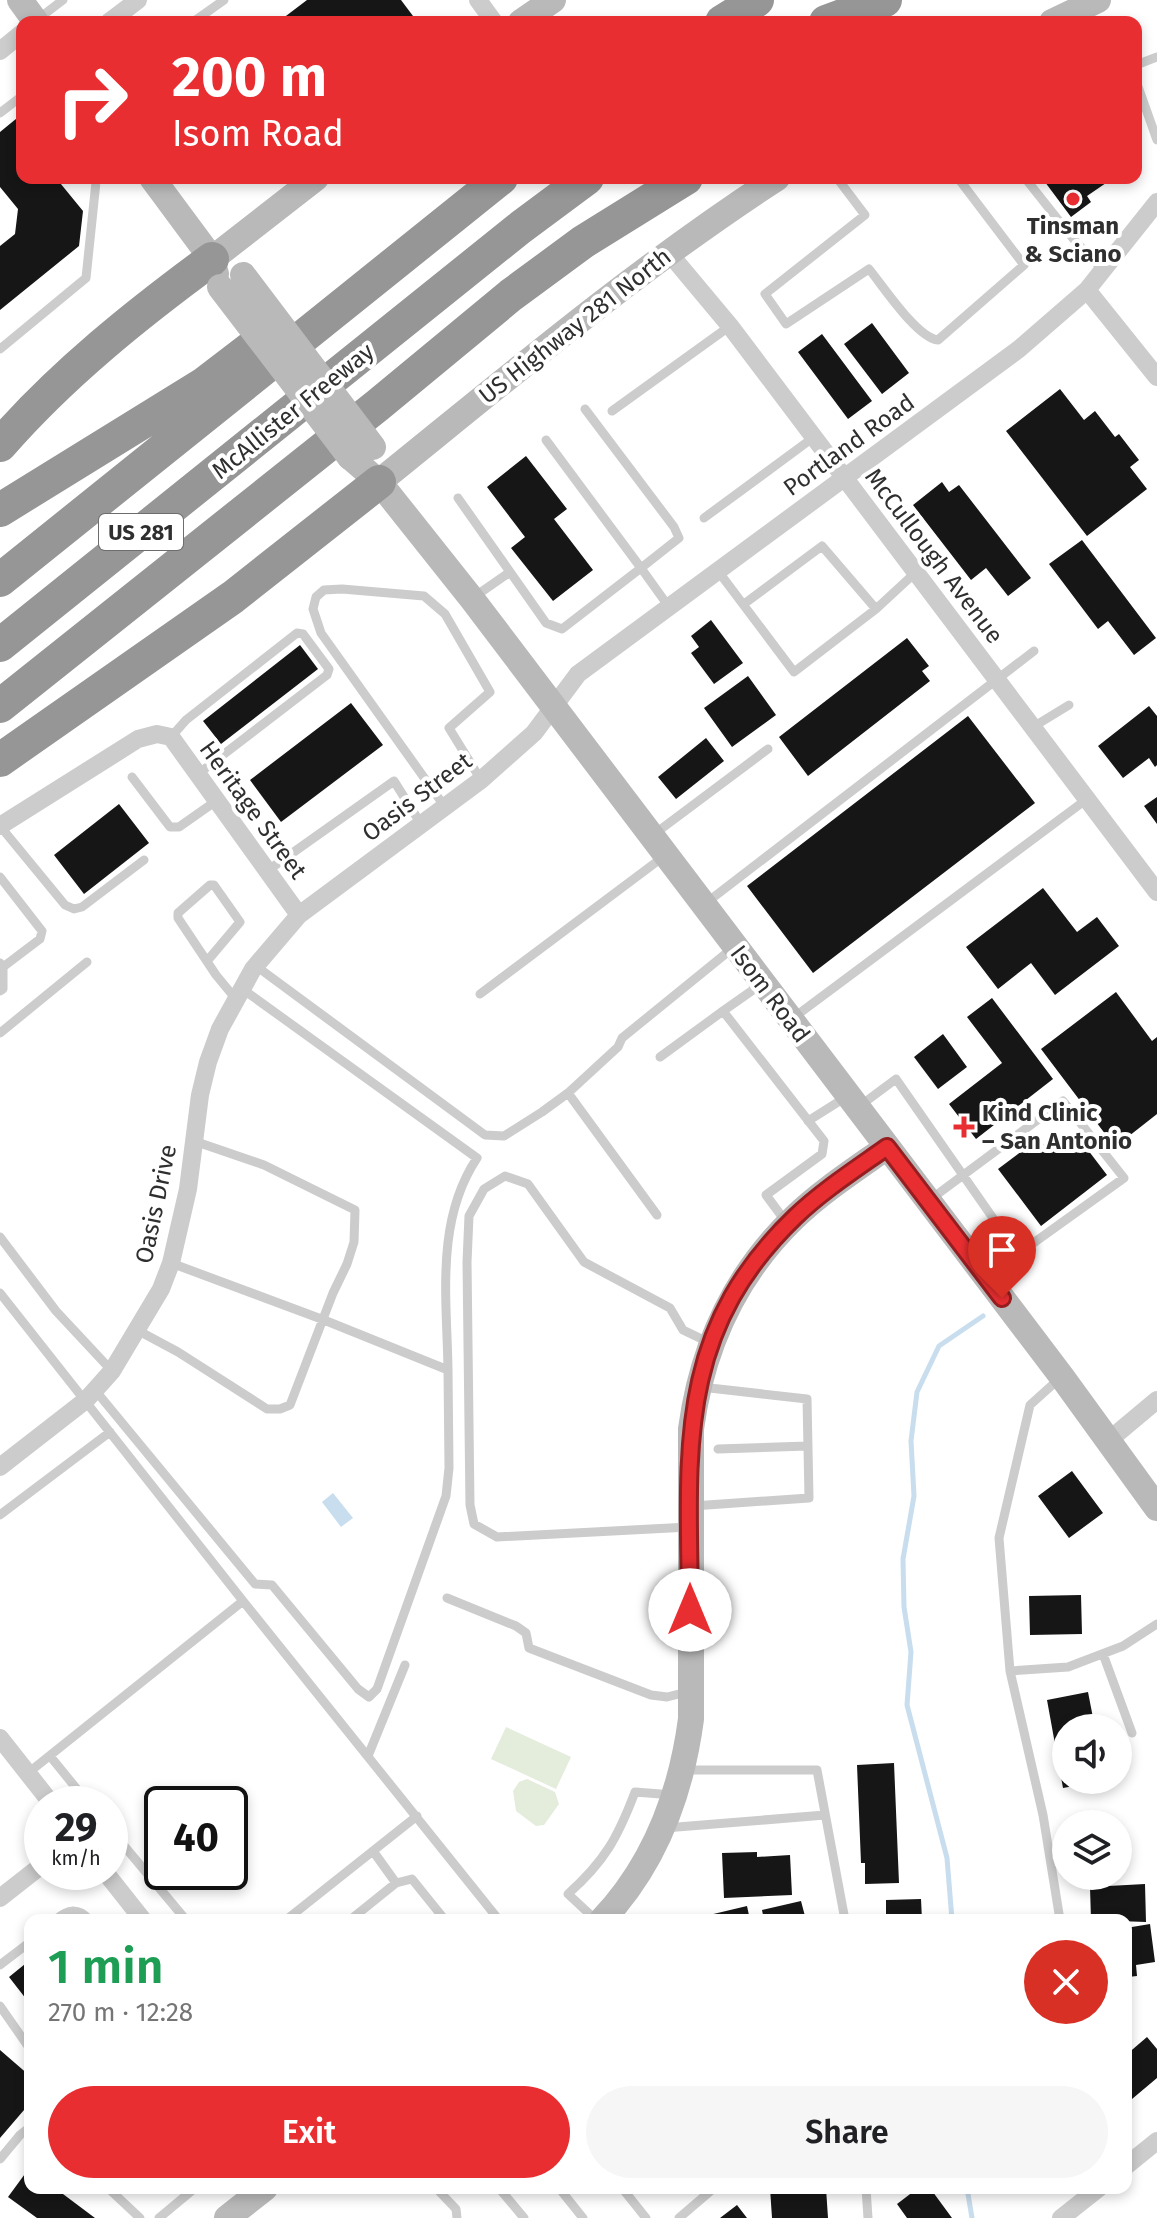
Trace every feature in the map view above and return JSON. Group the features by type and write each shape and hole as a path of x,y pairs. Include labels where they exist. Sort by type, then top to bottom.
{"highway":[{"path":"732,16 757,0"},
{"path":"836,16 864,0"},
{"path":"842,16 885,0"},
{"name":"US 281","path":"0,580 494,184"},
{"name":"McAllister Freeway","path":"0,645 521,227 579,184"},
{"path":"0,706 511,295 583,242 676,184"},
{"path":"0,445 89,358 225,274"},
{"path":"0,510 204,384 310,301 380,276"},
{"path":"0,760 233,597 379,482"}],"street":[{"path":"117,16 138,0"},
{"path":"530,16 553,0"},
{"path":"1065,16 1098,0"},
{"path":"0,51 16,38"},
{"name":"Isom Road","path":"159,184 361,452 379,482 472,599 929,1201 1157,1508"},
{"path":"225,274 310,184"},
{"name":"US Highway 281 North","path":"379,482 591,312 768,184"},
{"name":"Portland Road","path":"555,708 578,674 1019,349 1087,290 1157,202"},
{"name":"McCullough Avenue","path":"669,253 730,326 1157,892"},
{"path":"1087,290 1157,377"},
{"name":"Oasis Street","path":"299,915 481,780 534,733 555,708"},
{"name":"Heritage Street","path":"0,826 138,739 157,734 171,737 299,915"},
{"name":"Oasis Drive","path":"0,1467 90,1395 112,1371 161,1289 171,1263 188,1189 200,1095 220,1029 256,966 299,915"},
{"path":"604,1914 631,1884 663,1828 679,1782 691,1719 691,1429 698,1387 711,1343 732,1297 751,1268 788,1225 887,1147"},
{"path":"1108,1441 1157,1400"},
{"path":"0,1738 38,1786"},
{"path":"0,1898 24,1879"},
{"path":"119,1890 138,1914"},
{"path":"1132,2161 1157,2141"},
{"path":"227,2218 257,2194"},
{"path":"1061,2218 1091,2194"}],"lane":[{"path":"43,16 63,0"},
{"path":"201,16 224,0"},
{"path":"1142,98 1157,140"},
{"path":"0,113 16,101"},
{"path":"0,349 86,278 95,184"},
{"path":"842,184 865,215 765,294 786,324 869,269 915,326 930,339 938,340 1024,265 963,184"},
{"path":"1030,184 1075,241 1104,271"},
{"path":"612,411 730,326"},
{"path":"458,498 546,623 562,629 679,538 674,527 585,409"},
{"path":"704,518 814,437"},
{"path":"546,440 669,607"},
{"path":"744,604 822,546 876,609"},
{"path":"718,571 794,672 876,609 916,572"},
{"path":"472,599 510,572"},
{"path":"445,807 326,641 313,609 316,597 324,590 424,596 437,604 490,692 449,728 481,780"},
{"path":"171,737 186,720 297,633 303,634 329,669 327,675 198,774"},
{"path":"703,905 1034,651"},
{"path":"1033,727 1069,705"},
{"path":"480,994 768,749"},
{"path":"132,777 170,827 179,827 216,801"},
{"path":"267,871 394,781 421,824"},
{"path":"790,1020 1087,799"},
{"path":"0,826 65,905 74,909 82,907 144,860"},
{"path":"0,877 42,931 40,939 2,965 3,989 0,991"},
{"path":"0,1293 255,1584 272,1585 358,1689 369,1697 377,1689 446,1496 449,1468 448,1228 462,1180 477,1158 216,975 178,918 178,913 210,885 214,885 240,922 208,960"},
{"path":"256,966 485,1135 504,1136 568,1093 618,1047 622,1038 734,947"},
{"path":"0,1033 87,962"},
{"path":"660,1057 762,984"},
{"path":"723,1011 824,1141 822,1154 766,1195 788,1225"},
{"path":"808,1121 896,1079 963,1175 1018,1254 1124,1178 1063,1101 963,1175 929,1201"},
{"path":"568,1093 657,1215"},
{"path":"137,1330 178,1352 267,1409 290,1405 354,1242 355,1210 264,1165 194,1141"},
{"path":"698,1387 807,1399 809,1498 689,1517 497,1537 474,1524 470,1505 467,1262 469,1216 484,1189 505,1176 528,1184 584,1262 670,1308 683,1330 711,1343"},
{"path":"0,1237 56,1311 112,1371"},
{"path":"171,1263 448,1370"},
{"path":"1059,1914 1043,1815 1010,1671 999,1538 1030,1405 1062,1377"},
{"path":"90,1395 110,1432 494,1914"},
{"path":"0,1515 110,1432"},
{"path":"718,1449 808,1446"},
{"path":"447,1598 516,1626 526,1633 529,1648 651,1695 667,1697 691,1692"},
{"path":"28,1773 243,1601"},
{"path":"1010,1671 1068,1667 1123,1646 1157,1624"},
{"path":"1103,1654 1125,1714"},
{"path":"368,1756 405,1665"},
{"path":"50,1756 74,1786"},
{"path":"592,1914 568,1894 600,1863 619,1832 635,1792 679,1782 817,1770 844,1914"},
{"path":"663,1828 825,1815"},
{"path":"294,1914 417,1816"},
{"path":"128,1851 181,1914"},
{"path":"373,1851 396,1883"},
{"path":"357,1914 396,1883 412,1879 440,1914"},
{"path":"62,1914 75,1910 85,1914"},
{"path":"0,1965 24,1947"},
{"path":"0,2006 24,2040"},
{"path":"0,2159 24,2132"},
{"path":"117,2194 140,2218"},
{"path":"159,2218 188,2194"},
{"path":"442,2194 456,2209 457,2218"},
{"path":"504,2194 524,2218"},
{"path":"564,2194 583,2218"},
{"path":"627,2194 646,2218"},
{"path":"679,2218 707,2194"},
{"path":"866,2194 868,2218"}],"green space":[{"path":"506,1727 571,1757 556,1789 491,1759"},
{"path":"527,1779 555,1792 559,1804 544,1825 536,1826 516,1811 513,1791 519,1782"}],"water":[{"path":"333,1493 353,1518 341,1527 322,1502"}],"building":[{"path":"307,0 401,0 413,16 286,16"},
{"path":"16,119 16,184 61,184 83,211 79,246 0,310 0,246 15,234 18,209 0,187 0,132"},
{"name":"Tinsman & Sciano","path":"1046,184 1105,184 1087,196 1091,202 1071,217"},
{"path":"872,323 909,373 882,394 844,344"},
{"path":"822,334 872,401 848,419 798,352"},
{"path":"1060,389 1084,420 1095,411 1115,437 1119,434 1139,460 1130,467 1147,489 1087,536 1006,431"},
{"path":"526,456 567,509 554,519 593,570 553,601 511,548 525,537 487,487"},
{"path":"942,482 949,492 959,485 1031,578 1008,596 986,568 971,580 913,505"},
{"path":"1082,540 1156,638 1134,655 1108,621 1098,629 1049,564"},
{"path":"711,620 743,663 714,684 691,653 699,647 691,636"},
{"path":"907,638 929,666 922,671 930,681 808,776 779,737"},
{"path":"300,645 318,669 221,744 203,721"},
{"path":"748,676 776,715 732,747 704,708"},
{"path":"351,703 383,745 281,822 250,780"},
{"path":"1149,706 1157,716 1157,765 1155,767 1149,758 1123,778 1098,746"},
{"path":"968,716 1035,803 813,973 747,886"},
{"path":"706,738 724,761 676,799 658,777"},
{"path":"1157,797 1157,824 1144,806"},
{"path":"119,804 149,843 84,894 54,855"},
{"path":"1043,888 1077,932 1097,917 1119,946 1055,995 1031,963 998,989 966,947"},
{"path":"1116,992 1152,1041 1157,1037 1157,1114 1115,1147 1041,1049"},
{"path":"992,998 1053,1079 976,1139 949,1104 1002,1063 967,1017"},
{"path":"943,1034 967,1067 938,1089 914,1057"},
{"path":"1075,1133 1107,1175 1041,1226 998,1169 1039,1138 1049,1152"},
{"path":"1072,1471 1103,1513 1069,1538 1038,1496"},
{"path":"1081,1595 1082,1634 1030,1635 1029,1596"},
{"path":"1088,1692 1092,1714 1052,1714 1052,1728 1047,1700"},
{"path":"894,1763 899,1883 865,1884 865,1863 861,1863 857,1765"},
{"path":"757,1852 757,1857 790,1855 792,1895 724,1898 722,1853"},
{"path":"1145,1884 1146,1922 1132,1921 1132,1914 1091,1914 1090,1890 1132,1890 1132,1885"},
{"path":"921,1899 922,1914 886,1914 886,1900"},
{"path":"801,1901 804,1914 763,1914 762,1910"},
{"path":"747,1906 749,1914 713,1914"},
{"path":"1150,1924 1155,1962 1136,1965 1137,1976 1132,1977 1132,1927"},
{"path":"24,1965 24,1996 9,1977"},
{"path":"1147,2037 1157,2049 1157,2078 1132,2099 1132,2050"},
{"path":"0,2050 24,2071 24,2110 0,2138"},
{"path":"24,2175 24,2194 63,2194 95,2218 37,2218 8,2197"},
{"path":"770,2194 826,2194 828,2218 772,2218"},
{"path":"910,2194 934,2194 952,2218 907,2218 897,2204"},
{"path":"737,2205 747,2218 720,2218"}],"waterway":[{"path":"952,1914 947,1858 907,1705 911,1652 904,1607 903,1559 914,1496 911,1441 917,1392 939,1346 983,1316"},
{"path":"968,2194 972,2218"}],"place":[{"name":"Tinsman & Sciano","path":"1073,199"},
{"name":"Kind Clinic – San Antonio","path":"964,1127"}],"route":[{"path":"690,1610 689,1464 696,1394 717,1328 732,1297 772,1240 797,1215 887,1147 1002,1298"}]}
